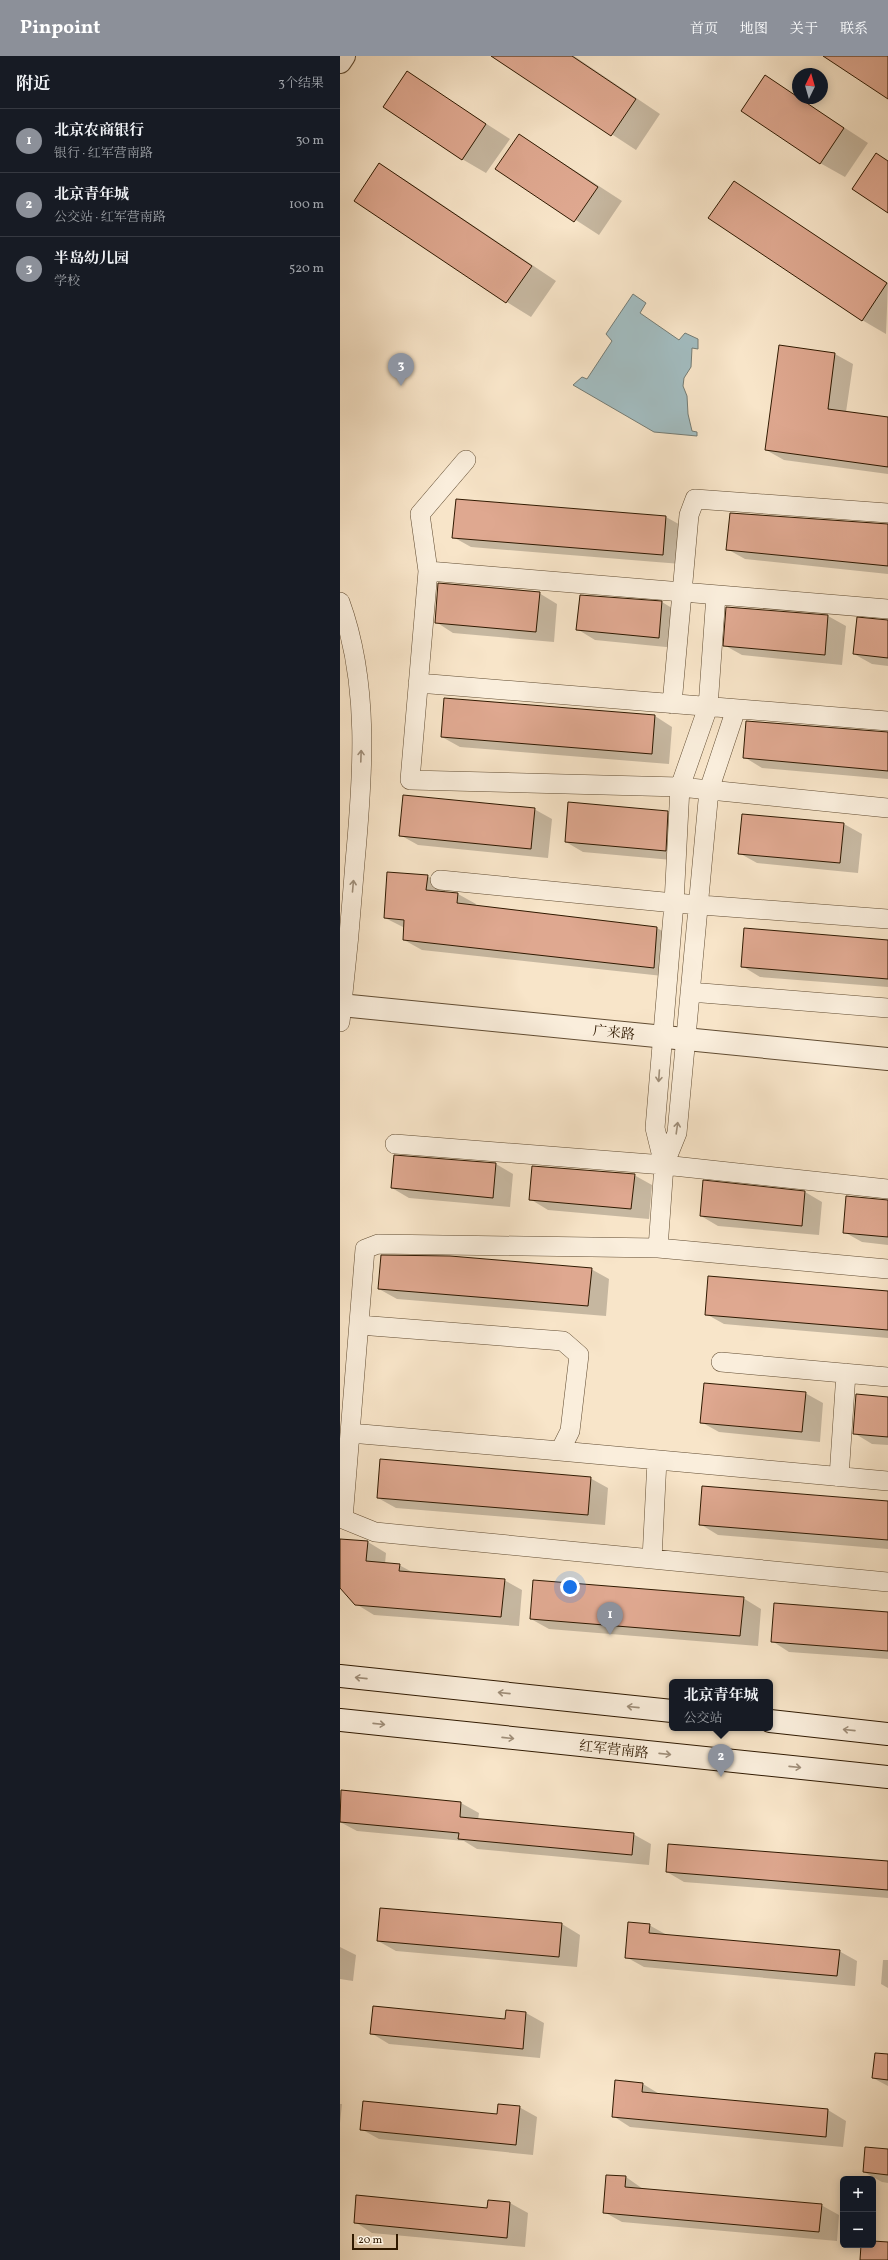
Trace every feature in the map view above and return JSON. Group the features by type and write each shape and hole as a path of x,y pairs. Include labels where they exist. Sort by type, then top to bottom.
{"main road":[{"path":"340,62 344,56"},
{"name":"广来路","path":"341,1011 686,1039 888,1059"},
{"path":"340,1676 669,1711"},
{"name":"红军营南路","path":"340,1720 888,1777"},
{"path":"773,1721 888,1734"}],"street":[{"path":"466,460 420,514 428,571 410,780 680,787 888,808"},
{"path":"672,704 689,515 695,499 888,513"},
{"path":"428,571 888,609"},
{"path":"658,1248 664,1165 655,1128 674,903 680,787 708,707 716,595"},
{"path":"340,602 351,634 362,724 362,788 341,1011"},
{"path":"418,683 888,721"},
{"path":"664,1165 677,1133 709,790 736,709"},
{"path":"440,880 674,903 888,919"},
{"path":"690,992 888,1008"},
{"path":"395,1144 664,1165 888,1189"},
{"path":"888,1269 658,1248 378,1244 365,1249 343,1519 375,1532 888,1582"},
{"path":"359,1326 563,1341 579,1355 570,1431 560,1451"},
{"path":"721,1362 888,1377"},
{"path":"839,1477 846,1373"},
{"path":"350,1433 888,1481"},
{"path":"652,1559 657,1460"}],"water":[{"path":"633,294 646,303 640,313 679,340 685,333 698,339 698,349 692,348 691,367 684,378 683,386 687,396 688,414 692,431 697,432 697,436 654,432 573,385 582,377 587,379 612,341 606,334"}],"building":[{"path":"491,56 572,56 636,99 611,136"},
{"path":"823,56 888,56 888,99"},
{"path":"407,71 486,124 462,160 383,107"},
{"path":"765,75 792,93 792,104 808,104 844,128 820,164 741,111"},
{"path":"519,134 598,187 574,222 495,169"},
{"path":"876,153 888,161 888,213 852,189"},
{"path":"379,163 532,266 506,303 354,201"},
{"path":"734,181 887,283 862,321 708,218"},
{"path":"779,345 835,353 828,409 888,417 888,467 765,450"},
{"path":"456,499 666,516 663,555 452,538"},
{"path":"730,513 888,524 888,566 726,550"},
{"path":"438,583 540,592 536,632 435,623"},
{"path":"580,595 662,601 659,638 576,630"},
{"path":"726,607 828,615 825,655 723,646"},
{"path":"857,617 888,620 888,658 853,654"},
{"path":"444,698 655,715 652,754 441,737"},
{"path":"746,721 888,732 888,771 743,758"},
{"path":"403,795 535,808 531,849 399,836"},
{"path":"568,802 668,811 666,851 565,842"},
{"path":"742,814 844,823 840,863 738,854"},
{"path":"387,872 428,875 426,890 458,893 457,903 657,927 654,968 403,940 404,920 384,918"},
{"path":"744,928 888,940 888,979 741,967"},
{"path":"394,1155 496,1163 493,1198 391,1188"},
{"path":"532,1166 635,1174 631,1209 529,1200"},
{"path":"703,1180 805,1191 802,1226 700,1216"},
{"path":"846,1196 888,1200 888,1237 843,1233"},
{"path":"381,1255 450,1256 592,1268 588,1306 378,1289"},
{"path":"708,1276 888,1291 888,1330 705,1315"},
{"path":"704,1383 806,1392 802,1432 700,1423"},
{"path":"856,1394 888,1397 888,1437 853,1434"},
{"path":"380,1459 591,1477 588,1515 377,1498"},
{"path":"702,1486 888,1501 888,1540 699,1525"},
{"path":"340,1539 368,1541 366,1561 400,1564 399,1571 505,1579 501,1617 355,1605 340,1588"},
{"path":"533,1580 744,1597 740,1636 530,1619"},
{"path":"774,1603 888,1612 888,1651 771,1642"},
{"path":"341,1790 461,1802 460,1817 634,1833 632,1855 458,1839 459,1833 340,1822"},
{"path":"668,1844 888,1861 888,1890 666,1872"},
{"path":"380,1908 562,1923 559,1957 377,1941"},
{"path":"628,1922 650,1924 649,1933 840,1950 837,1976 625,1958"},
{"path":"373,2006 505,2019 506,2010 526,2012 523,2049 370,2034"},
{"path":"875,2053 888,2054 888,2080 872,2078"},
{"path":"615,2080 643,2083 642,2092 828,2109 826,2137 612,2117"},
{"path":"363,2101 497,2114 498,2104 520,2106 516,2145 360,2130"},
{"path":"865,2147 888,2149 888,2175 863,2172"},
{"path":"606,2175 626,2176 625,2187 822,2204 819,2232 603,2213"},
{"path":"356,2195 487,2208 488,2200 510,2202 507,2238 354,2223"},
{"path":"876,2241 888,2242 888,2260 860,2260 861,2248 876,2248"}],"place":[{"name":"半岛幼儿园","path":"401,386"},
{"name":"北京农商银行","path":"610,1635"},
{"name":"北京青年城","path":"721,1777"}]}
